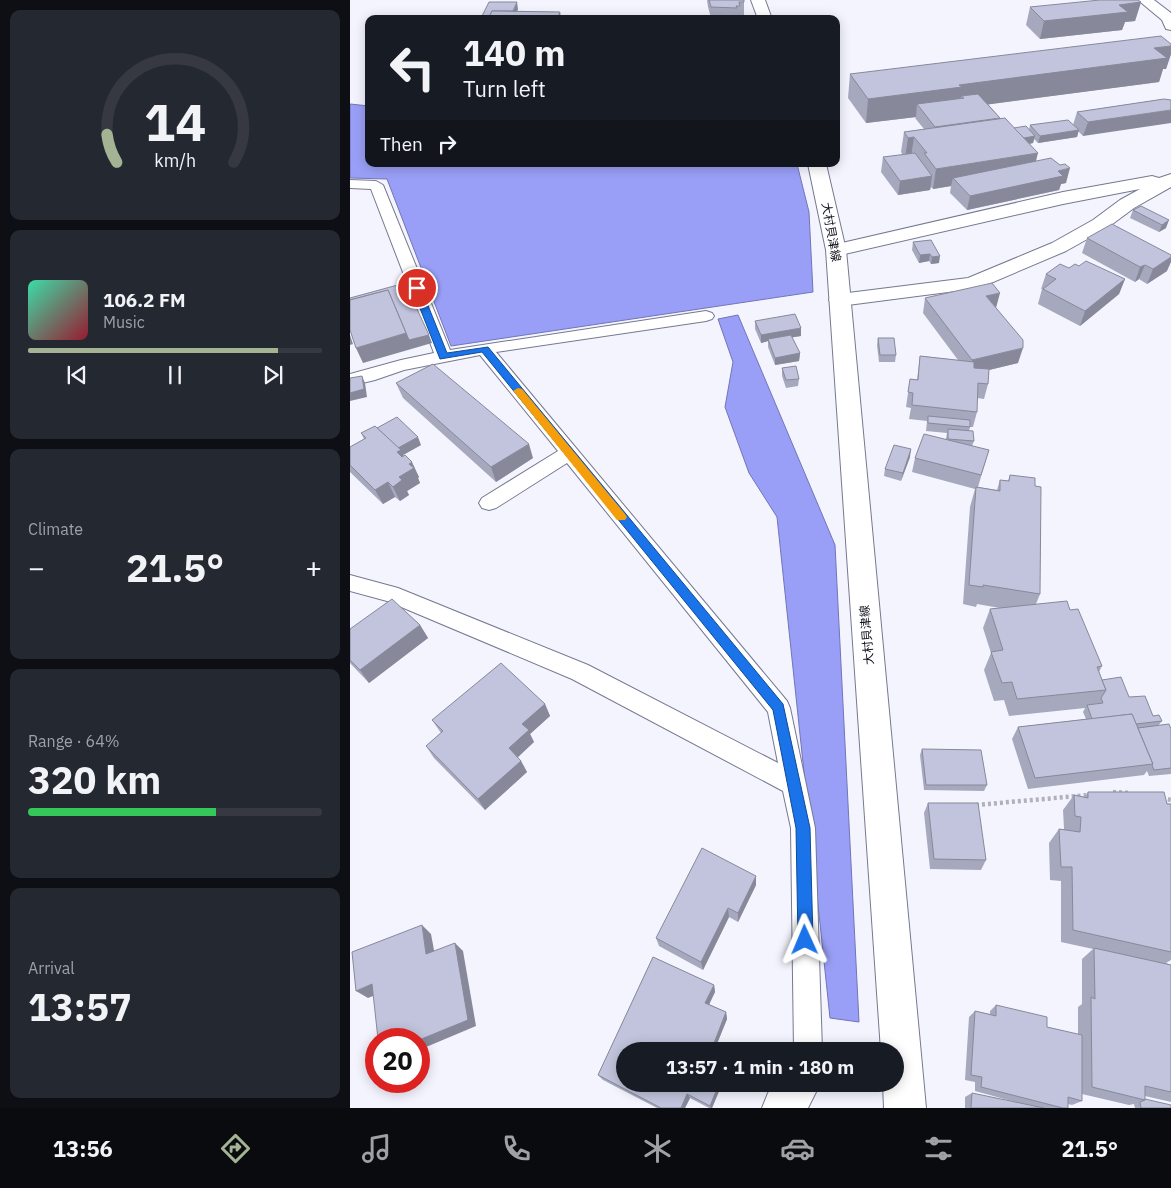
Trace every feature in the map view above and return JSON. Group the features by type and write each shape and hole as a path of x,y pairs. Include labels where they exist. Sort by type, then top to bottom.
{"main road":[{"path":"758,0 764,15"},
{"path":"1145,0 1168,18 1171,26"},
{"name":"大村貝津線","path":"818,167 836,250 897,1042"},
{"path":"836,250 1063,198 1171,179"},
{"path":"840,300 972,284 1060,247 1100,224 1127,204 1171,179"},
{"path":"783,1108 794,1092"}],"lane":[{"path":"350,184 376,185 444,357"},
{"path":"350,380 369,376 402,364 484,349 706,316"},
{"path":"484,349 779,708 803,828 808,1042"},
{"path":"489,503 569,453"},
{"path":"350,583 391,594 580,672 794,784"}],"path":[{"path":"1104,793 1123,791 1140,794"},
{"path":"972,805 1095,794"},
{"path":"1158,797 1171,800"}],"water":[{"path":"350,104 365,106 365,167 798,167 809,212 813,292 451,346 387,179 350,178"},
{"path":"738,315 835,545 859,1022 830,1018 777,517 749,473 725,407 733,362 718,319"}],"building":[{"path":"709,0 744,0 744,2 739,2 740,6 736,6 737,8 711,7"},
{"path":"1100,0 1138,0 1141,2 1119,5 1128,12 1044,21 1030,7"},
{"path":"489,2 517,2 513,11 492,11 490,15 482,15"},
{"path":"492,11 560,12 559,15 490,15"},
{"path":"1161,36 1171,46 1154,48 1167,58 959,85 962,87 868,99 850,74"},
{"path":"978,94 1000,118 935,127 917,104 964,98 961,96"},
{"path":"1164,99 1171,100 1171,110 1088,122 1077,112"},
{"path":"1005,118 1038,153 936,169 924,153 927,153 914,137 908,138 904,132"},
{"path":"1068,120 1079,130 1040,136 1030,125"},
{"path":"1026,126 1035,136 1024,138 1014,128"},
{"path":"915,153 932,176 900,181 883,157"},
{"path":"1051,158 1060,165 1065,164 1070,168 1058,171 1063,176 970,196 953,178"},
{"path":"1141,206 1169,220 1162,225 1133,210"},
{"path":"1112,224 1171,255 1171,257 1153,269 1145,265 1140,267 1087,238"},
{"path":"931,240 940,256 920,255 913,242"},
{"path":"1086,261 1125,279 1085,311 1043,289 1056,279 1046,274 1060,264 1069,268 1075,264 1079,266"},
{"path":"405,283 429,335 409,340 388,290 350,300 350,298"},
{"path":"992,283 1000,293 986,296 1023,340 1023,348 972,360 925,298"},
{"path":"388,290 406,333 356,348 350,330 350,300"},
{"path":"795,314 801,328 761,335 755,321"},
{"path":"791,335 800,353 775,358 768,339"},
{"path":"878,338 894,338 896,355 880,355"},
{"path":"920,356 974,362 974,368 989,369 988,384 978,383 977,412 912,405 913,393 908,392 910,379 918,380"},
{"path":"433,364 529,444 491,467 396,383"},
{"path":"796,366 799,379 786,380 782,368"},
{"path":"362,376 364,389 350,393 350,378"},
{"path":"928,416 970,420 970,427 928,423"},
{"path":"397,417 418,437 398,448 377,428"},
{"path":"375,426 401,450 397,452 402,457 405,455 412,462 409,464 414,468 399,477 402,480 393,487 388,482 375,490 350,465 350,447 366,438 361,433"},
{"path":"948,429 973,431 974,441 948,439"},
{"path":"924,434 989,450 981,475 915,458"},
{"path":"894,445 911,449 903,473 885,469"},
{"path":"1010,475 1035,478 1035,486 1041,487 1040,594 983,585 983,587 969,585 976,487 1000,491 1000,480 1009,481"},
{"path":"392,599 420,625 360,670 350,660 350,629"},
{"path":"1067,601 1070,610 1078,609 1102,666 1097,667 1106,690 1017,699 1012,682 1002,683 991,652 1003,650 990,609"},
{"path":"501,663 545,704 522,724 529,730 509,748 521,761 478,799 426,746 443,731 432,720"},
{"path":"1121,677 1129,697 1145,696 1153,716 1159,715 1162,721 1136,724 1132,714 1092,719 1087,705 1103,703 1101,698 1106,690 1102,680"},
{"path":"1132,714 1153,764 1035,778 1018,727"},
{"path":"1169,724 1171,729 1171,768 1154,770 1138,728"},
{"path":"922,749 981,750 987,785 926,785"},
{"path":"1088,792 1164,792 1167,804 1171,804 1171,952 1073,930 1072,867 1061,867 1059,829 1080,832 1081,817 1075,816 1074,795 1088,798"},
{"path":"928,803 978,803 986,860 934,859"},
{"path":"702,848 756,876 738,913 728,908 701,962 656,938"},
{"path":"422,925 426,954 455,943 468,1020 430,1036 430,1028 377,1028 372,984 356,991 352,952"},
{"path":"1094,948 1171,965 1171,1092 1145,1086 1145,1100 1092,1087 1091,997 1095,999"},
{"path":"653,957 714,985 705,1003 726,1012 714,1042 616,1042 616,1084 598,1075"},
{"path":"996,1005 1047,1017 1047,1027 1082,1035 1082,1101 1068,1097 1068,1108 1063,1108 981,1087 982,1077 971,1075 975,1011 996,1016"},
{"path":"630,1092 716,1092 710,1106 687,1094 681,1108 661,1108"},
{"path":"972,1093 1044,1108 971,1108"},
{"path":"1145,1099 1171,1105 1171,1108 1141,1108 1140,1102"}],"slow traffic":[{"path":"518,391 621,517"}],"route":[{"path":"417,288 444,357 484,349 779,708 803,828 805,940"}]}
